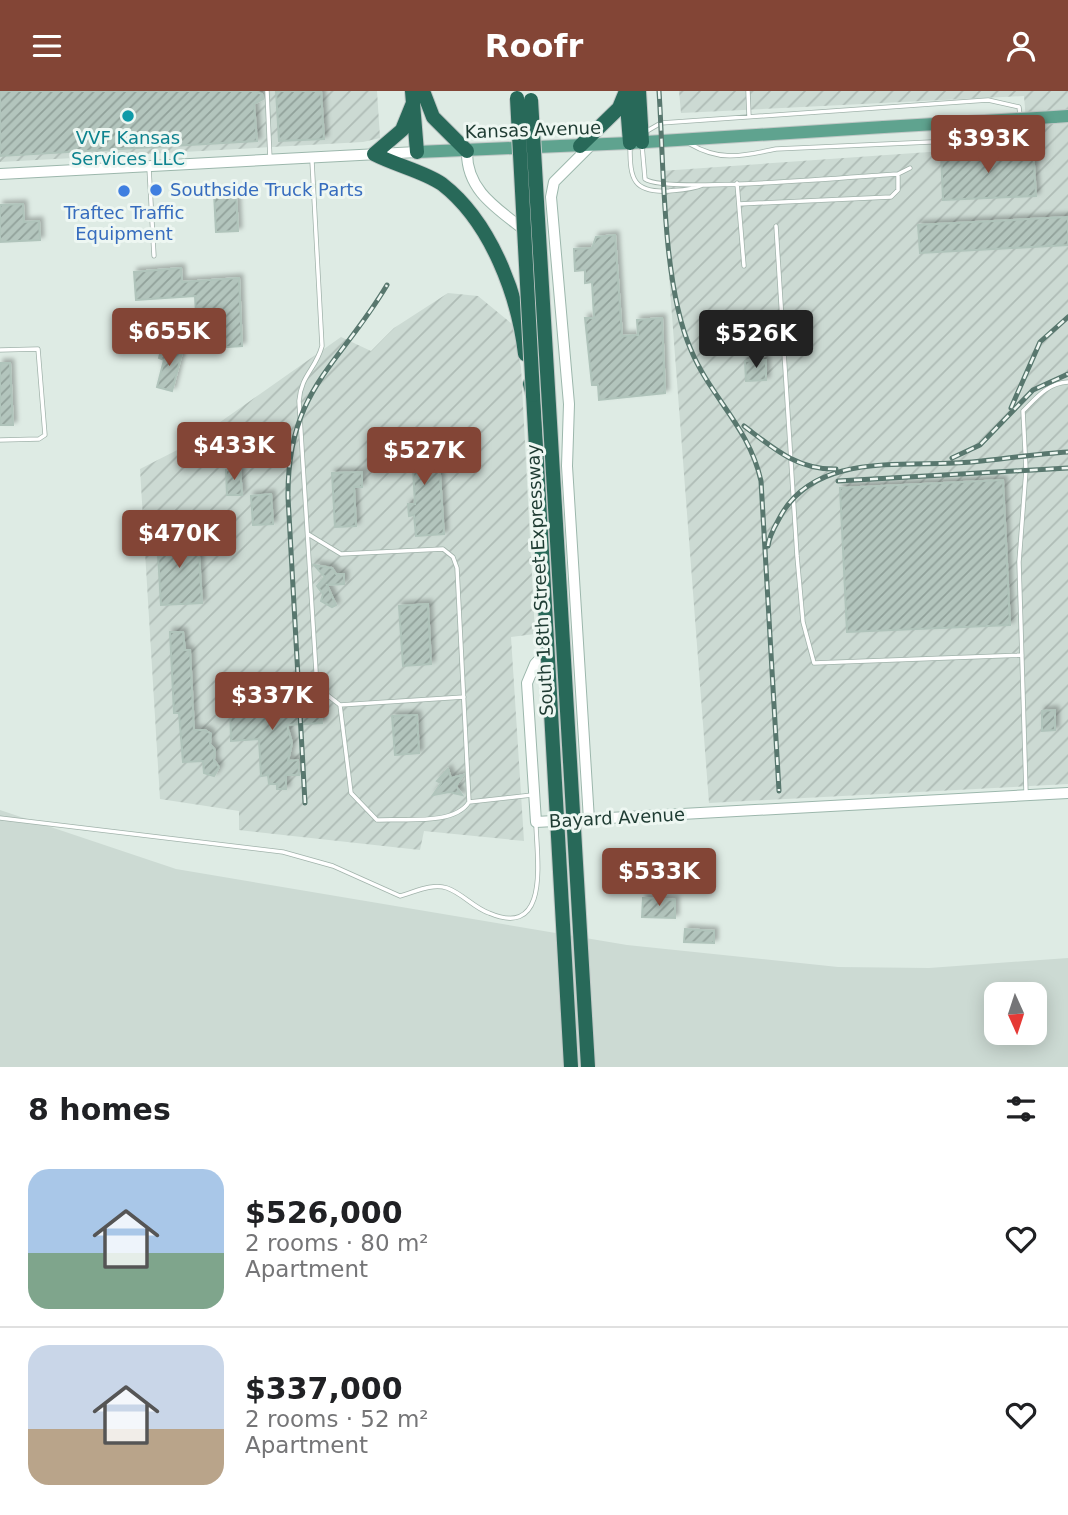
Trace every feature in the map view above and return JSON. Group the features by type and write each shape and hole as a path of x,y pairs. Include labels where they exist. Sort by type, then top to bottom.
{"highway":[{"path":"423,91 433,117 467,151"},
{"path":"626,91 636,143"},
{"path":"586,145 619,108 626,91"},
{"path":"636,143 639,91"},
{"name":"South 18th Street Expressway","path":"524,95 533,395 571,1067"},
{"name":"South 18th Street Expressway","path":"524,95 588,1067"},
{"path":"413,97 402,130 374,154 442,184 472,216 499,263 521,326 527,377 533,395"},
{"path":"413,97 417,152"}],"main road":[{"name":"Kansas Avenue","path":"417,152 636,143 679,138 1068,117"}],"street":[{"path":"586,145 554,182 551,197 569,404 567,466 589,820"},
{"name":"Bayard Avenue","path":"467,151 469,177 485,197 528,233 549,652 535,664 527,683 536,822 1068,793"},
{"name":"Kansas Avenue","path":"0,174 417,152"}],"lane":[{"path":"267,91 270,159"},
{"path":"748,91 750,117"},
{"path":"679,138 712,157 743,156 776,149 997,139 1013,135 1019,127 1021,114 1019,107 988,100 661,123 648,130 636,143 631,174 635,182 646,190 691,190 705,185"},
{"path":"636,143 649,182 705,185 898,174 910,168"},
{"path":"312,157 322,345 318,361 304,375 300,389 317,687 340,705 464,697"},
{"path":"149,166 154,256"},
{"path":"739,204 891,197 898,190 898,174"},
{"path":"737,183 744,266"},
{"path":"776,226 797,556 803,622 814,663 1022,655"},
{"path":"0,350 37,349 45,435 39,439 0,440"},
{"path":"1026,795 1019,562 1026,470 1023,411 1056,382 1068,381"},
{"path":"308,534 341,554 443,549 453,557 457,568 469,802 464,810 453,816 377,820 351,793 340,705"},
{"path":"469,802 534,795"},
{"path":"0,818 283,852 333,866 400,896 433,886 448,888 487,913 503,918 521,916 533,907 537,891 536,822"}],"shaded area":[{"name":"VVF Kansas Services LLC","path":"0,91 377,91 380,138 363,142 0,162"},
{"path":"679,91 1068,91 1068,784 709,803 661,171 1028,145 1024,96 681,113"},
{"path":"448,293 478,296 512,324 521,367 535,634 511,637 524,841 424,831 420,850 239,830 239,811 160,799 140,469 189,444 341,337 371,351 394,328"},
{"path":"0,810 176,869 627,945 838,967 929,968 1068,958 1068,1067 0,1067"}],"building":[{"name":"VVF Kansas Services LLC","path":"0,91 254,91 262,94 263,99 254,104 257,141 0,156"},
{"path":"276,91 321,91 324,139 279,141"},
{"path":"1033,149 1036,196 943,200 941,153"},
{"path":"236,192 238,231 216,232 214,193"},
{"path":"23,204 24,222 39,221 40,240 0,242 0,205"},
{"path":"1068,217 1068,245 920,253 918,225"},
{"path":"615,235 622,336 638,335 637,320 662,318 665,393 599,400 598,385 592,385 585,318 594,318 592,282 585,283 585,270 575,271 574,249 592,248 596,237"},
{"path":"181,268 182,282 239,278 242,346 198,349 195,296 136,300 134,272"},
{"path":"162,347 182,353 172,391 157,387 164,360 159,358"},
{"path":"766,360 766,380 746,381 745,361"},
{"path":"0,363 10,363 13,425 0,425"},
{"path":"438,445 444,534 416,536 414,515 409,516 408,504 415,504 413,468 398,469 396,447"},
{"path":"240,469 242,495 227,495 226,470"},
{"path":"362,472 362,487 354,487 356,526 335,527 332,473"},
{"path":"1003,480 1010,625 847,632 840,488"},
{"path":"271,494 273,524 253,525 251,496"},
{"path":"198,536 202,603 161,605 157,538"},
{"path":"314,565 332,568 336,574 344,574 344,584 327,585 336,605 332,607 321,601 323,594 317,586 325,577"},
{"path":"428,604 431,664 403,666 399,606"},
{"path":"170,632 183,632 185,650 190,650 194,730 205,730 211,734 210,744 215,750 214,760 219,767 214,776 204,773 203,761 183,762 179,713 174,713"},
{"path":"303,697 303,706 321,705 322,723 287,725 292,743 288,761 298,760 299,775 286,775 286,789 277,789 277,784 269,784 268,775 261,776 259,739 231,741 230,701"},
{"path":"1055,710 1055,730 1042,731 1042,711"},
{"path":"417,715 419,753 395,755 392,716"},
{"path":"448,769 451,778 463,775 456,786 462,795 449,792 433,795 441,783 437,781"},
{"path":"643,898 675,900 675,918 642,917"},
{"path":"685,929 714,931 714,943 684,942"}],"railway":[{"path":"659,91 669,259 682,323 699,367 739,428 761,481 779,791"},
{"path":"305,803 288,497 290,460 296,430 306,404 319,381 387,285"},
{"path":"1011,408 1040,342 1068,317"},
{"path":"952,458 980,445 1033,390 1068,374"},
{"path":"744,426 797,462 836,469"},
{"path":"768,546 778,520 796,496 816,481 840,472 893,464 972,462 1068,452"},
{"path":"838,481 1068,468"}],"place":[{"name":"VVF Kansas Services LLC","path":"128,116"},
{"name":"Southside Truck Parts","path":"156,190"},
{"name":"Traftec Traffic Equipment","path":"124,191"}]}
